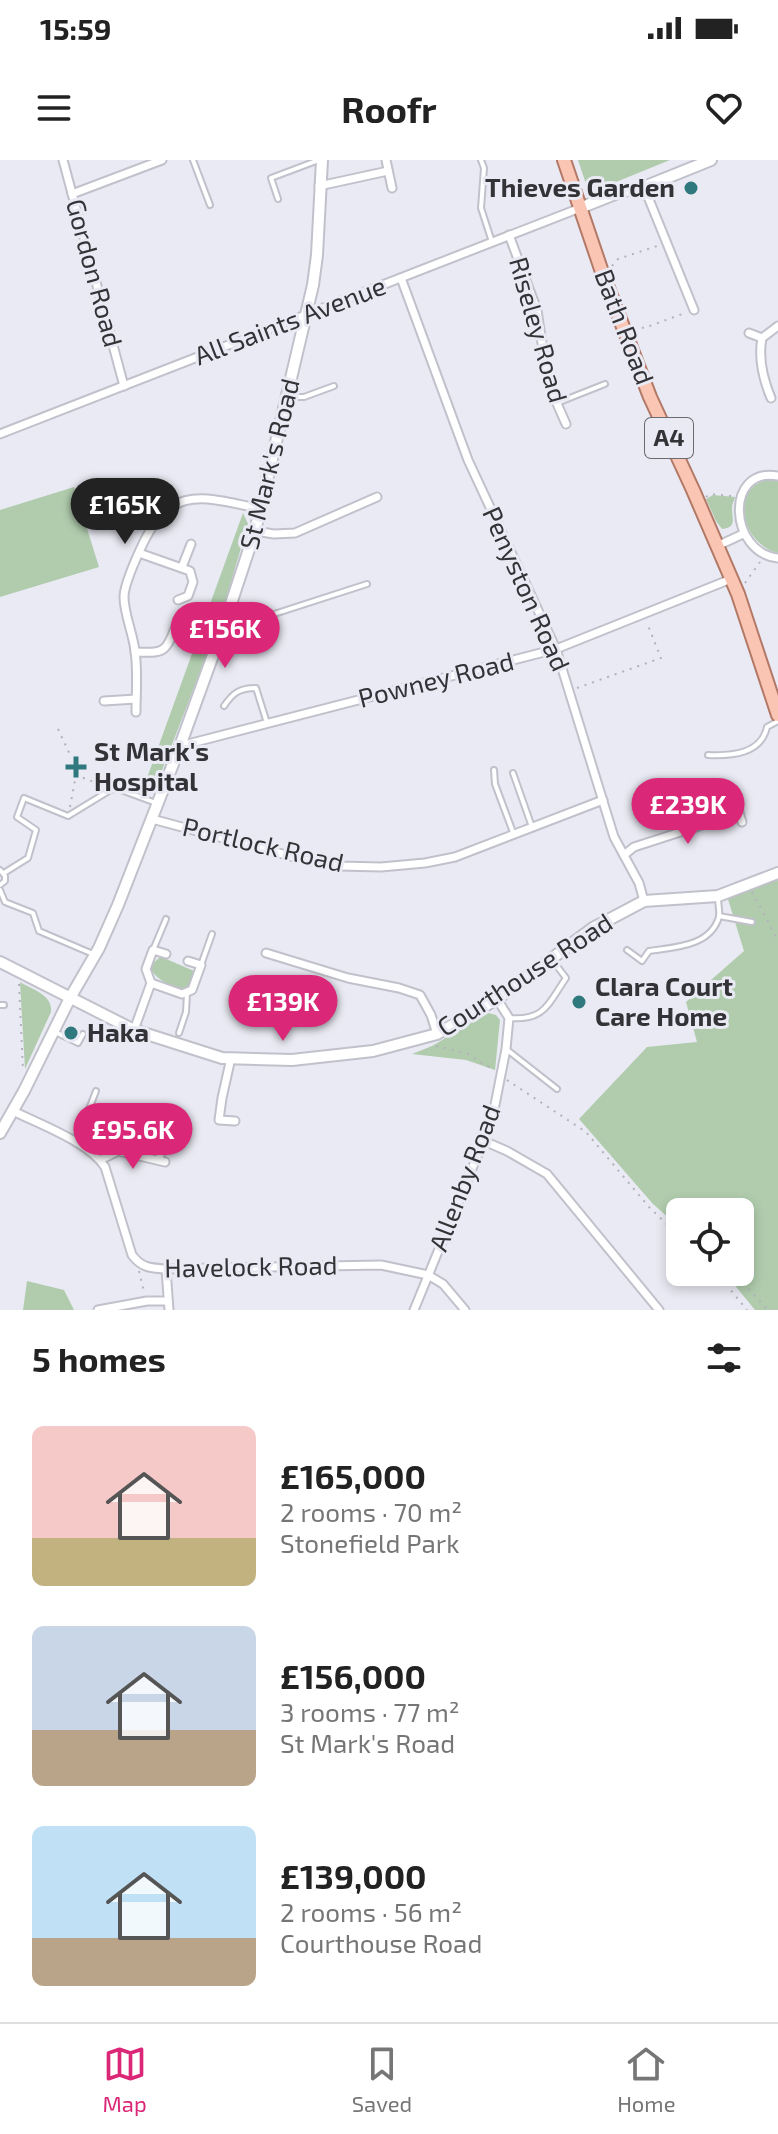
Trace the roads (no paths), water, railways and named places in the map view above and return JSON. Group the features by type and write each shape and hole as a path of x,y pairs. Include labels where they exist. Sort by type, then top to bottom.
{"main road":[{"name":"Bath Road","path":"564,160 621,324 650,397 738,594 778,713"}],"street":[{"name":"Gordon Road","path":"63,160 124,386"},
{"path":"72,194 162,160"},
{"name":"St Mark's Road","path":"0,1131 96,954 118,905 180,746 255,531 313,285 320,160"},
{"path":"386,160 392,188"},
{"path":"580,208 711,160"},
{"path":"319,186 388,171"},
{"path":"644,187 694,310"},
{"name":"All Saints Avenue","path":"0,434 580,208"},
{"name":"Riseley Road","path":"509,235 537,310 548,383 566,424"},
{"name":"Penyston Road","path":"401,278 468,460 556,649 614,837 639,883 644,901"},
{"path":"771,398 764,383 759,352 762,338 778,326"},
{"path":"749,333 762,338"},
{"path":"778,476 756,477 744,488 740,522 743,534 756,549 764,555 778,558"},
{"path":"136,712 135,652 124,595 151,526 165,510 186,500 209,497 261,509"},
{"path":"255,531 295,533 377,497"},
{"path":"717,546 743,534"},
{"path":"182,567 191,544"},
{"path":"139,553 190,571 193,582 188,596 178,600"},
{"name":"Powney Road","path":"180,746 556,649 731,579"},
{"path":"135,652 158,653 167,647 176,626"},
{"path":"104,701 136,699"},
{"name":"Portlock Road","path":"152,819 255,848 339,866 381,867 455,857 603,800"},
{"path":"624,855 634,847 740,818 736,803"},
{"name":"Courthouse Road","path":"0,962 134,1030 222,1058 292,1060 373,1051 437,1034 497,999 593,928 644,901 718,896 778,873"},
{"path":"134,1030 151,983 146,969 153,950 166,954"},
{"path":"266,953 336,975 420,995 437,1034"},
{"path":"151,983 187,993 195,985 201,965 188,961"},
{"path":"497,999 509,1018"},
{"name":"Allenby Road","path":"414,1310 492,1120 509,1018"},
{"path":"231,1058 219,1120 235,1121"},
{"path":"13,1111 76,1143 100,1160 118,1151 162,1161 162,1147 172,1139"},
{"path":"484,1141 547,1174 659,1310"},
{"name":"Havelock Road","path":"100,1160 105,1167 132,1255 139,1265 166,1269 381,1265 428,1275"},
{"path":"98,1310 147,1301 168,1306 166,1269"},
{"path":"428,1275 443,1284 465,1310"}],"lane":[{"path":"193,160 210,205"},
{"path":"278,199 271,178 320,160"},
{"path":"481,160 484,168 481,208 492,242"},
{"path":"557,403 605,384"},
{"path":"287,397 304,397 334,386"},
{"path":"225,622 240,625 367,584"},
{"path":"256,645 272,634 266,617"},
{"path":"224,706 233,693 256,688 267,723"},
{"path":"708,755 728,756 755,748 778,713"},
{"path":"494,770 495,784 514,835"},
{"path":"513,773 532,827"},
{"path":"96,954 39,931 33,913 5,902 0,887 5,881 2,871 28,858 36,830 17,817 24,798 68,816 112,789 158,804"},
{"path":"627,950 642,961 649,951 696,943 710,932 719,916 718,896"},
{"path":"719,916 752,922"},
{"path":"153,950 166,919"},
{"path":"201,965 212,934"},
{"path":"509,1018 523,1019 541,1014 566,978 552,959"},
{"path":"179,1033 186,1012 187,993"},
{"path":"53,1031 78,1043 83,1034"},
{"path":"506,1049 557,1089"},
{"path":"76,1143 96,1091"}],"place":[{"name":"Thieves Garden","path":"691,188"},
{"name":"St Mark's Hospital","path":"76,767"},
{"name":"Clara Court Care Home","path":"579,1002"},
{"name":"Haka","path":"71,1033"}]}
